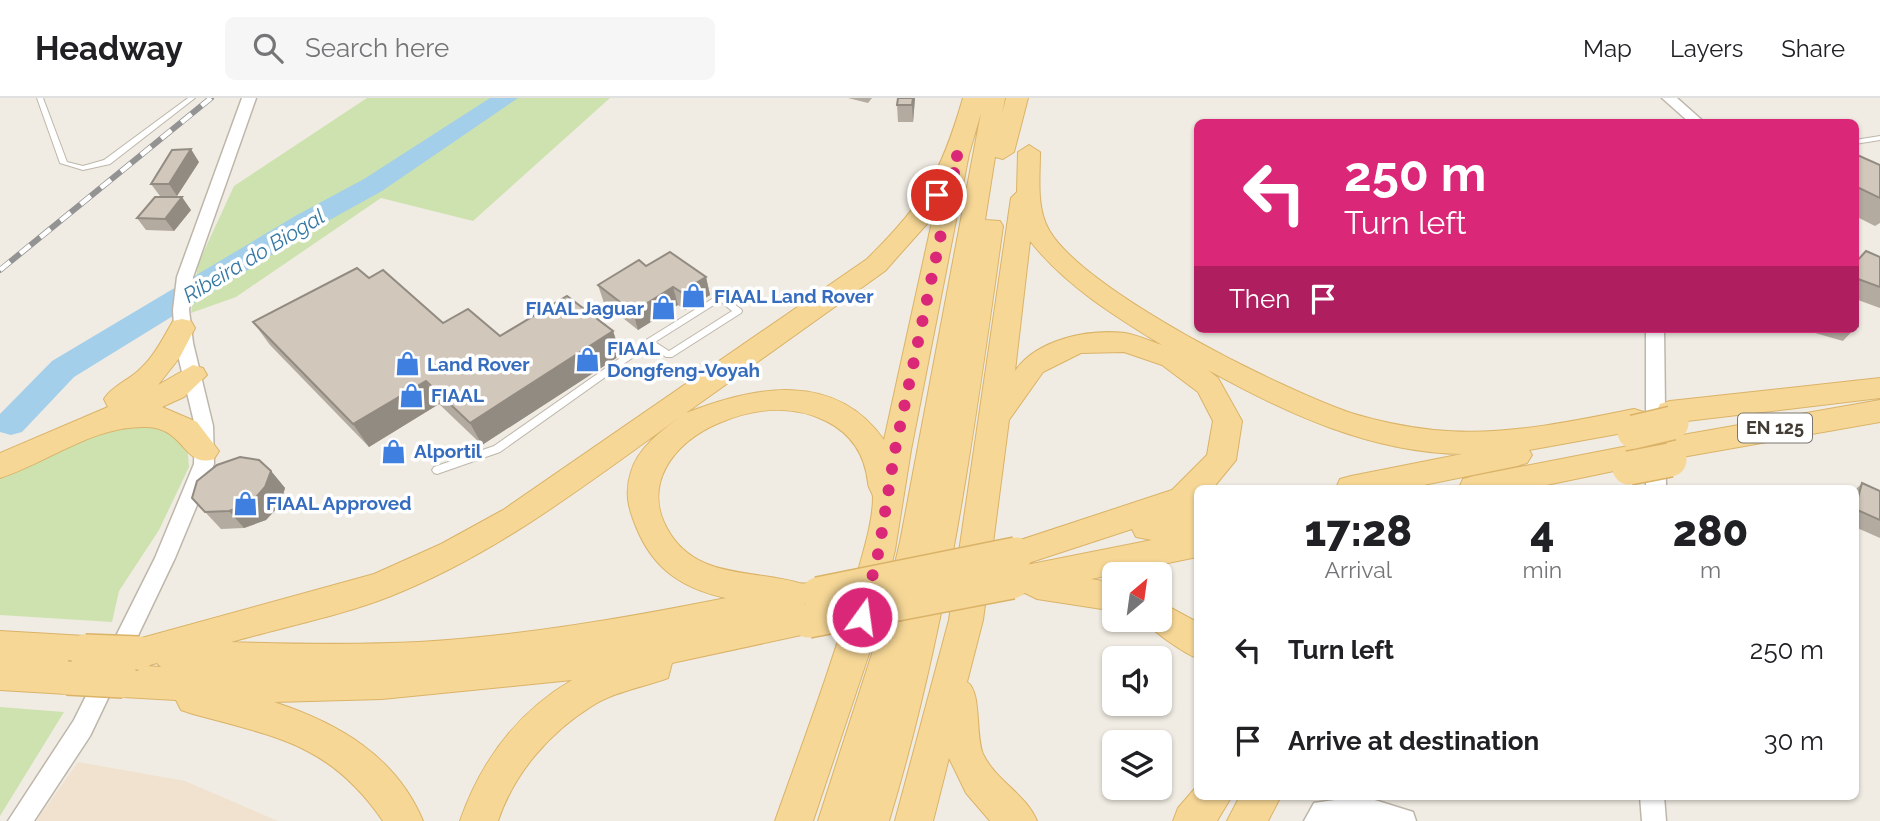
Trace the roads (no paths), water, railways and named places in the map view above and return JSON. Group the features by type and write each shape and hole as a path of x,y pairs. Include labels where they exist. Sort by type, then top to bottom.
{"main road":[{"path":"794,821 857,639 879,550 895,450 958,154 974,98"},
{"path":"837,821 891,647 916,542 994,98"},
{"path":"870,821 890,764 925,629 1003,149 1017,98"},
{"path":"1029,98 1030,213 1040,237 1062,262 1091,288 1131,314 1295,402 1341,420 1387,433 1436,441 1537,439 1632,444"},
{"path":"1018,821 975,780 964,755 958,704 966,620 992,445 1029,152"},
{"path":"134,672 380,586 452,553 514,519 876,265 922,216 949,175 958,154"},
{"path":"0,466 94,418 144,383 173,349 181,319"},
{"path":"992,445 1003,408 1023,372 1060,349 1090,341 1140,345 1192,368 1209,385 1223,406 1229,429 1228,449 1218,471 1201,485"},
{"path":"0,452 174,390 193,375"},
{"path":"818,594 726,585 695,575 667,554 648,529 642,506 644,480 657,455 673,435 698,418 727,405 759,398 788,398 818,403 842,415 864,433 884,476 879,550"},
{"path":"1370,485 1632,444 1876,400"},
{"path":"1485,485 1632,444 1876,400"},
{"path":"94,418 148,416 173,420 191,430 204,450"},
{"path":"1541,485 1632,444"},
{"path":"1014,568 1181,501 1194,490"},
{"path":"0,646 76,664 284,688 366,687 461,680 568,666 748,635 1194,520"},
{"path":"134,672 247,659 420,657 603,635 818,594 1194,544"},
{"path":"1014,568 1102,593"},
{"path":"914,821 966,620"},
{"path":"1172,622 1194,640"},
{"path":"479,821 489,792 513,752 582,692 748,635"},
{"path":"0,674 76,664"},
{"path":"134,672 324,736 366,768 404,821"},
{"path":"1192,821 1210,800"},
{"path":"1246,821 1259,800"}],"street":[{"path":"20,821 88,717 165,558 204,464 204,426 181,319 185,277 249,98"},
{"path":"1669,98 1694,119"},
{"path":"1655,333 1656,485"},
{"path":"1652,800 1654,821"},
{"path":"1316,821 1323,812 1361,808 1404,821"}],"lane":[{"path":"40,98 64,163 83,168 107,162 191,98"},
{"path":"1859,141 1880,138"},
{"path":"437,470 497,449 634,352 649,342 720,297 738,311 669,355 649,342"}],"waterway":[{"name":"Ribeira do Biogal","path":"11,423 63,369 307,221 373,185 506,98"}],"railway":[{"path":"0,270 211,98"}],"place":[{"name":"FIAAL Land Rover","path":"694,296"},
{"name":"FIAAL Jaguar","path":"664,308"},
{"name":"FIAAL Dongfeng-Voyah","path":"587,359"},
{"name":"Land Rover","path":"407,364"},
{"name":"FIAAL","path":"411,395"},
{"name":"Alportil","path":"394,451"},
{"name":"FIAAL Approved","path":"246,503"}]}
